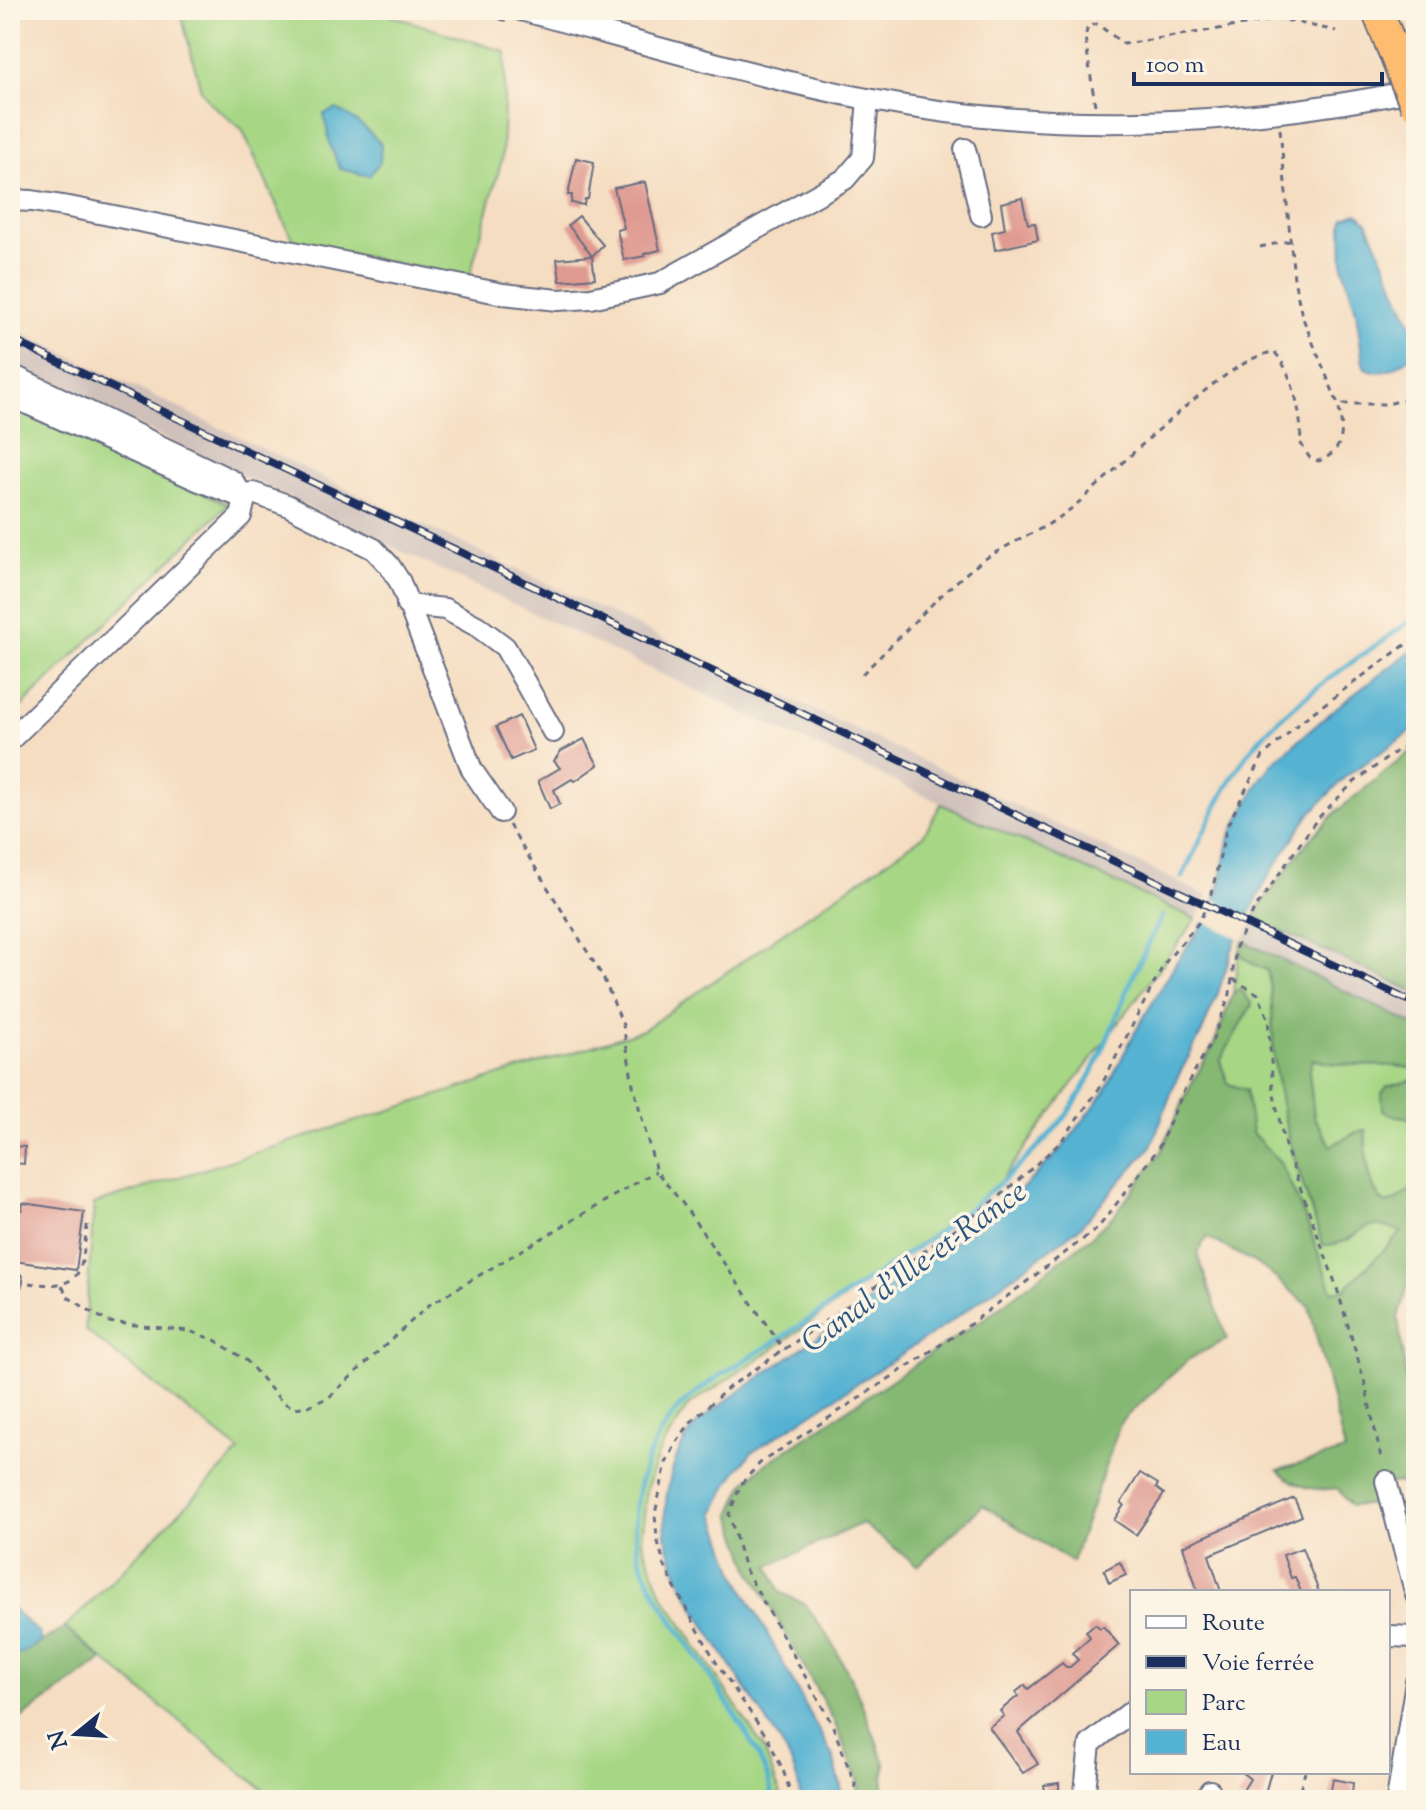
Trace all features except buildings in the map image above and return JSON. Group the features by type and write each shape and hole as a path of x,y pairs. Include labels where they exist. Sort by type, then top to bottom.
{"highway":[{"path":"1377,10 1410,84 1416,105"}],"street":[{"path":"521,10 868,99 984,116 1096,121 1213,119 1279,113 1410,84"},
{"path":"10,200 69,207 503,294 558,300 591,298 660,283 845,179 863,158 868,99"},
{"path":"965,149 981,215"},
{"path":"10,374 233,481 243,493 245,508 241,516 10,740"},
{"path":"10,396 197,480 236,495 253,493 287,505 374,549 395,572 472,770 501,812"},
{"path":"407,605 445,609 477,626 505,647 553,732"},
{"path":"1386,1481 1416,1595"},
{"path":"1390,1636 1416,1637"},
{"path":"1397,1800 1412,1734 1416,1682"},
{"path":"1084,1800 1090,1744 1130,1713"}],"path":[{"path":"1096,121 1085,37 1088,26 1097,24 1124,44 1281,19 1336,31"},
{"path":"862,674 955,583 996,551 1066,513 1179,413 1241,364 1263,353 1274,352 1281,358 1297,404 1302,432 1300,442 1309,457 1318,461 1328,457 1342,440 1343,427 1338,404 1302,316 1289,241 1281,147"},
{"path":"1260,247 1289,241"},
{"path":"1338,404 1387,404 1416,397"},
{"path":"790,1800 783,1770 767,1737 716,1662 675,1588 657,1538 655,1514 666,1463 691,1422 728,1388 998,1198 1052,1152 1101,1086 1164,964 1200,921 1212,891 1227,826 1263,756 1304,719 1416,637"},
{"path":"854,1800 855,1784 832,1724 745,1569 729,1514 741,1484 760,1463 957,1334 1098,1228 1158,1149 1185,1088 1213,1039 1230,994 1236,947 1248,922 1317,819 1353,783 1416,737"},
{"path":"501,812 603,977 623,1025 633,1085 656,1171 683,1204 785,1350"},
{"path":"1233,979 1258,994 1268,1018 1273,1090 1285,1146 1336,1285 1364,1380 1386,1481"},
{"path":"62,1286 68,1297 108,1322 189,1331 215,1340 247,1361 282,1402 295,1408 308,1406 328,1398 429,1305 656,1171"},
{"path":"11,1280 62,1286 73,1279 80,1269 88,1220"},
{"path":"1297,1800 1304,1774"}],"shaded area":[{"path":"10,327 1208,896 1196,919 770,725 369,536 10,365"},
{"path":"1255,919 1416,992 1416,1026 1243,941"}],"green space":[{"path":"180,10 374,10 506,52 502,159 469,278 294,243 242,129 210,103 201,90"},
{"path":"10,405 228,504 10,718"},
{"path":"1416,747 1416,992 1255,919 1257,910 1305,845 1337,811"},
{"path":"941,804 1196,919 993,1191 772,1350 688,1406 658,1454 646,1491 642,1541 662,1594 763,1747 780,1793 779,1800 276,1800 65,1628 240,1451 85,1330 94,1204 643,1030 923,836"},
{"path":"1243,941 1416,1026 1416,1069 1339,1064 1313,1059 1309,1072 1314,1117 1331,1146 1357,1132 1366,1131 1371,1181 1386,1204 1416,1186 1416,1286 1407,1287 1398,1318 1406,1381 1416,1394 1416,1419 1406,1441 1412,1458 1416,1460 1416,1487 1407,1495 1400,1482 1378,1485 1380,1504 1351,1506 1337,1488 1305,1487 1278,1470 1345,1451 1309,1306 1261,1266 1207,1237 1197,1253 1227,1339 1189,1359 1121,1421 1072,1562 983,1505 918,1566 862,1523 769,1566 780,1592 805,1604 830,1639 853,1682 885,1763 882,1800 857,1800 859,1782 834,1721 751,1571 731,1514 745,1483 764,1465 992,1313 1092,1236 1115,1214 1160,1154 1190,1086 1214,1044 1233,993 1240,989 1252,1004 1220,1061 1228,1084 1246,1090 1252,1133 1280,1162 1303,1212 1332,1291 1345,1289 1402,1232 1374,1226 1336,1244 1323,1245 1283,1113 1275,1067 1267,970 1239,953"},
{"path":"1239,953 1267,970 1275,1067 1283,1113 1323,1244 1348,1240 1363,1227 1376,1224 1403,1232 1345,1289 1332,1291 1303,1212 1280,1162 1251,1133 1246,1090 1228,1084 1220,1061 1252,1004 1240,990 1233,993"},
{"path":"1313,1059 1339,1064 1416,1069 1416,1186 1395,1201 1386,1204 1375,1190 1367,1160 1366,1131 1357,1132 1331,1146 1314,1117 1309,1072"},
{"path":"1416,1079 1416,1119 1391,1115 1383,1110 1382,1093 1387,1087"},
{"path":"65,1628 103,1660 10,1726 10,1659"}],"water":[{"path":"337,109 363,126 381,144 380,162 369,176 340,169 330,145 324,114"},
{"path":"1358,213 1367,222 1416,334 1416,353 1382,372 1365,368 1363,363 1356,311 1343,267 1342,224 1344,218"},
{"path":"1416,647 1416,728 1345,777 1309,815 1270,874 1235,941 1218,993 1201,1034 1176,1080 1151,1147 1080,1227 949,1323 751,1453 731,1479 714,1513 735,1573 833,1757 841,1786 841,1800 800,1800 796,1776 787,1754 705,1625 670,1555 665,1521 667,1491 681,1449 696,1425 708,1414 1004,1207 1063,1147 1104,1093 1134,1034 1199,930 1218,893 1230,836 1260,780 1275,761 1336,708"},
{"path":"10,1606 39,1634 41,1642 10,1659"}],"pier":[{"path":"1211,898 1250,917 1240,939 1200,920"}],"waterway":[{"path":"1182,877 1223,793 1242,761 1269,729 1308,694 1416,617"},
{"name":"Canal d'Ille-et-Rance","path":"772,1800 769,1780 757,1752 660,1601 644,1569 635,1519 644,1468 651,1452 668,1421 690,1398 960,1216 1024,1161 1053,1131 1090,1076 1162,916"}],"railway":[{"path":"10,339 1416,1004"}]}
